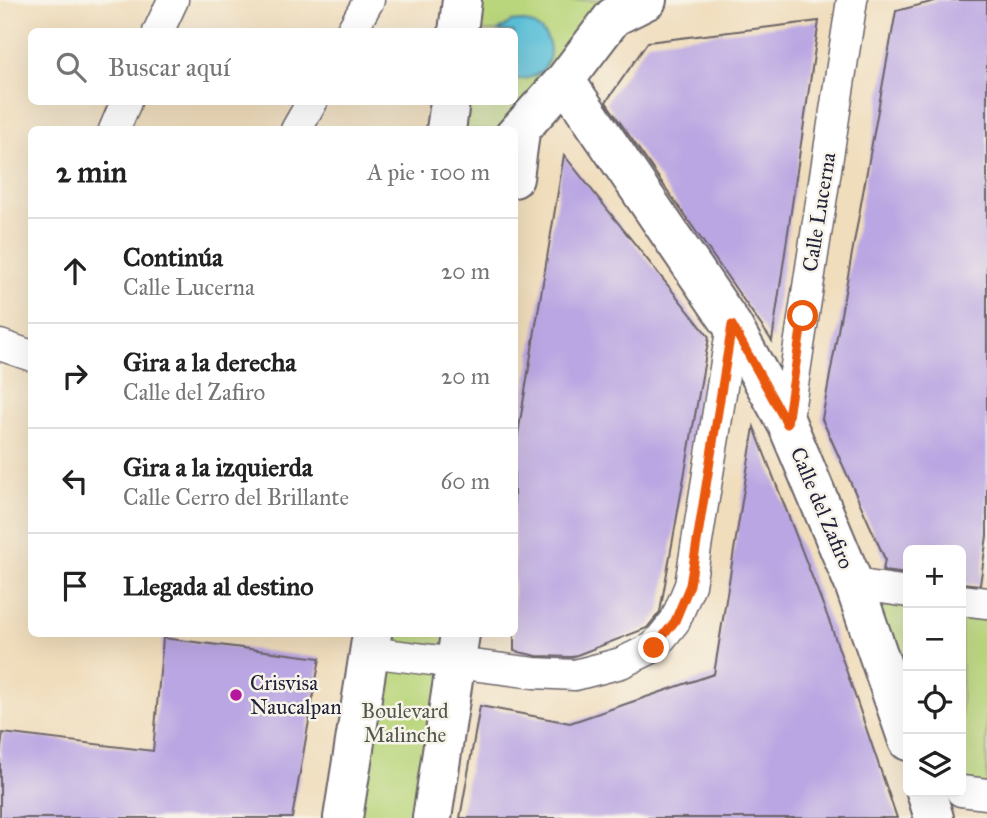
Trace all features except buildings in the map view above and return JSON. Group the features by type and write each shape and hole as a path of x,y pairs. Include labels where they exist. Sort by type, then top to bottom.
{"street":[{"path":"160,28 173,0"},
{"path":"353,28 369,0"},
{"path":"458,28 462,0"},
{"path":"518,133 565,80 612,8 647,0"},
{"name":"Calle Lucerna","path":"787,424 852,0"},
{"name":"Calle del Zafiro","path":"565,80 732,325 787,424 854,584 906,734"},
{"path":"116,126 126,105"},
{"path":"298,126 310,105"},
{"path":"343,818 370,643 458,647 534,673 575,675 621,663 654,648 675,621 690,585 732,325"},
{"path":"0,345 28,355"},
{"path":"854,584 903,591"},
{"path":"966,601 987,603"},
{"path":"432,818 458,647"},
{"path":"966,792 987,794"},
{"path":"928,797 934,818"}],"green space":[{"path":"462,0 650,0 518,126 447,126 450,105 518,105 518,28 458,28"},
{"path":"854,584 903,591 903,726"},
{"path":"966,601 987,603 987,793 966,791"},
{"name":"Boulevard Malinche","path":"374,637 460,637 435,818 345,818"}],"water":[{"path":"521,21 535,26 544,33 549,43 547,64 529,78 518,79 518,28 502,28 511,22"}],"place":[{"name":"Crisvisa Naucalpan","path":"236,695"}],"route":[{"path":"654,648 675,621 690,585 732,325 787,424 803,316"}]}
